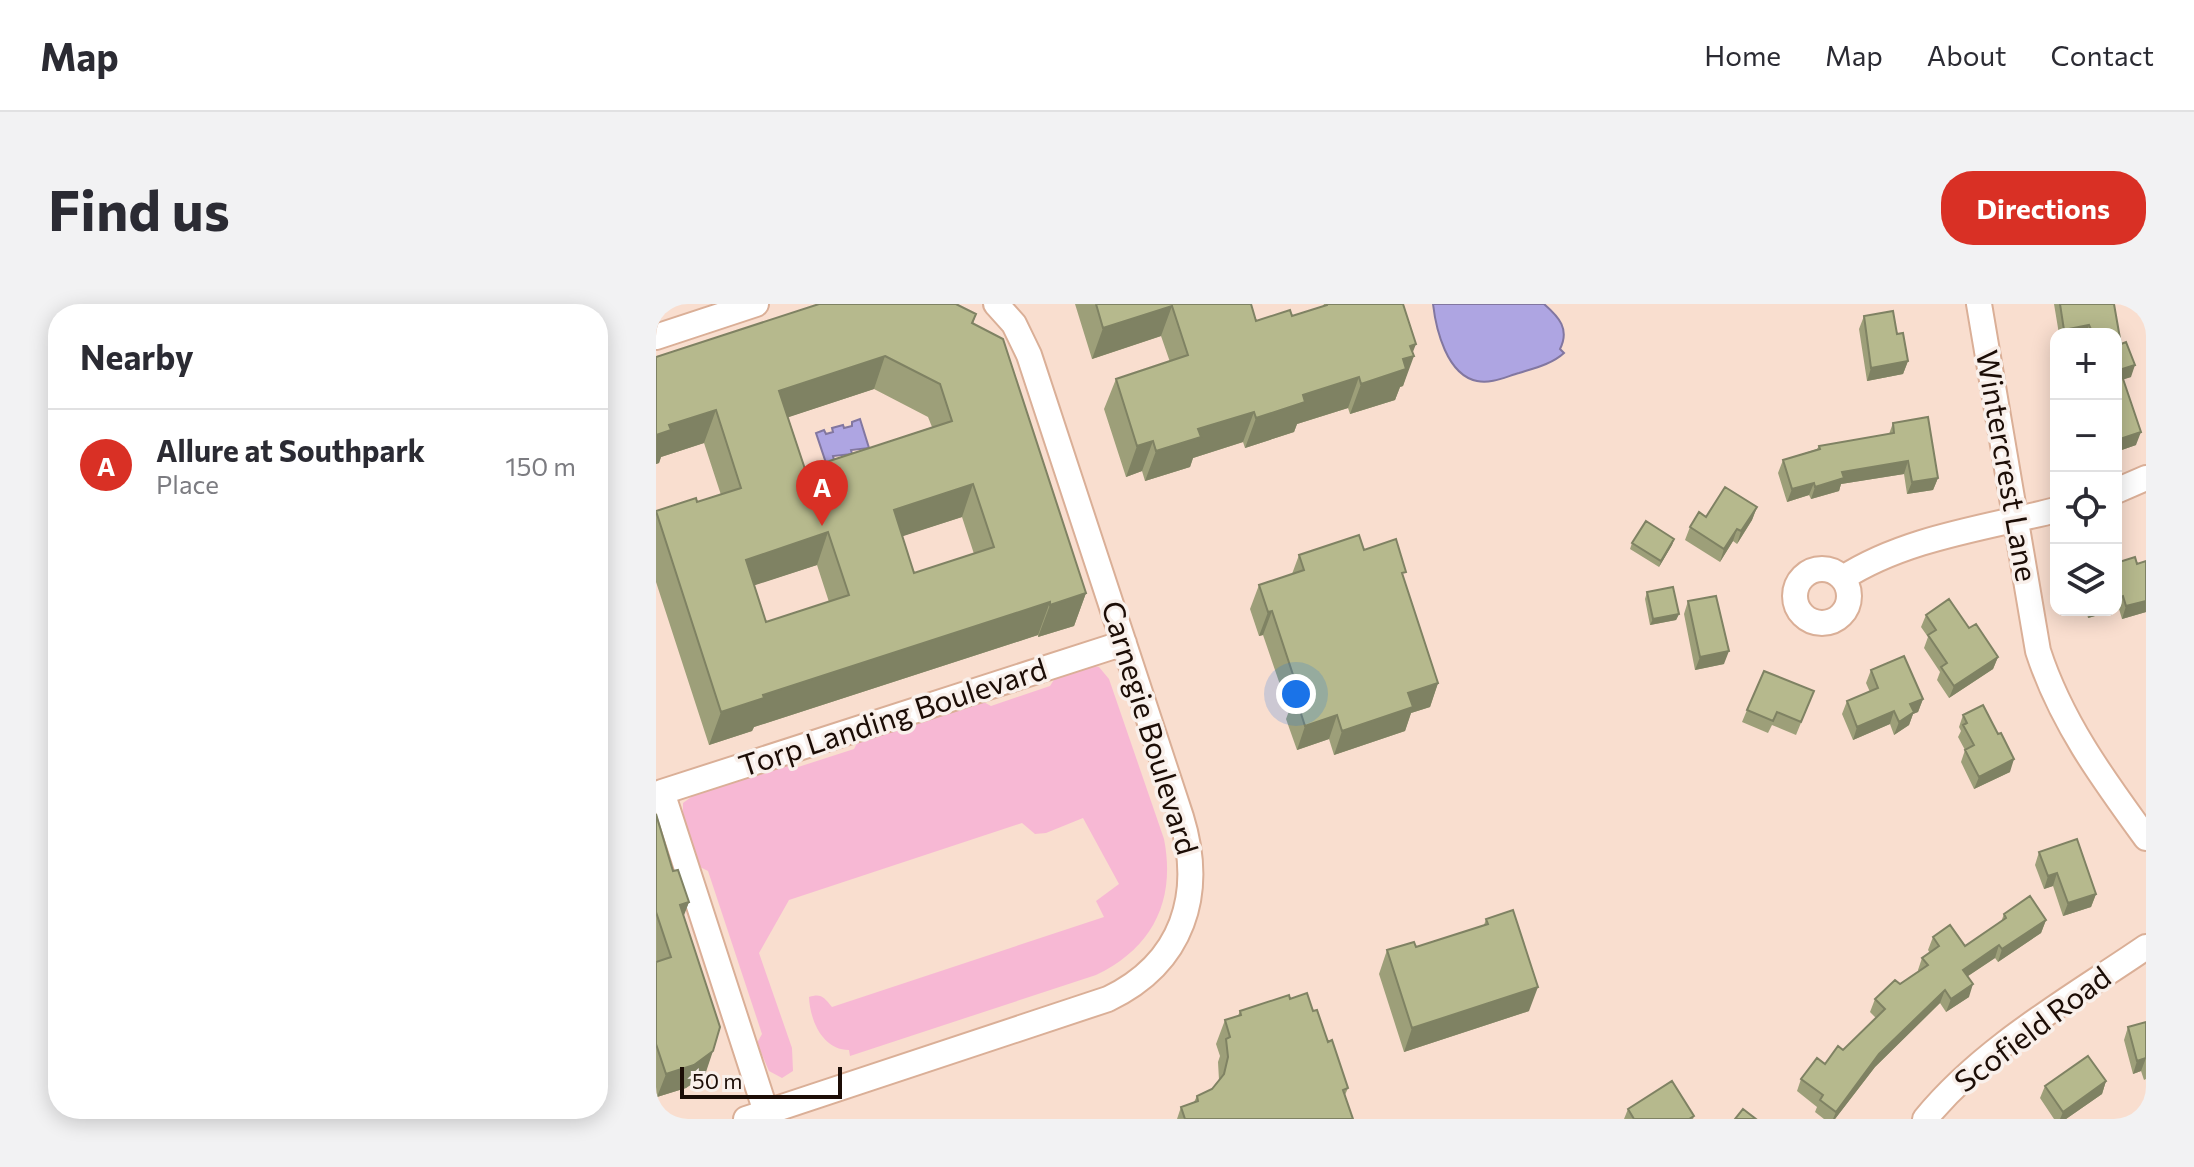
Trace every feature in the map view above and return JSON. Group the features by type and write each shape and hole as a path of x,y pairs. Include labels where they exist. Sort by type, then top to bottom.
{"street":[{"path":"656,337 756,304"},
{"name":"Carnegie Boulevard","path":"756,1116 1108,999 1132,987 1159,962 1186,914 1191,885 1187,834 1029,355 1014,324 996,304"},
{"name":"Wintercrest Lane","path":"1979,304 2036,643 2052,692 2087,754 2146,838"},
{"path":"2122,488 2146,478"},
{"path":"1843,578 1874,560 1906,548 2050,511"},
{"name":"Torp Landing Boulevard","path":"756,1116 662,792 1124,643"},
{"name":"Scofield Road","path":"1925,1119 1961,1080 1998,1049 2146,947"}],"shaded area":[{"path":"1433,304 1544,304 1561,324 1564,335 1560,349 1564,353 1549,363 1531,369 1493,381 1477,381 1467,377 1451,361 1440,338"},
{"path":"860,419 869,448 833,456 834,460 826,463 816,433 824,430 826,434 833,432 832,428 852,426 852,422"},
{"path":"1091,665 1099,667 1109,679 1164,839 1167,861 1163,902 1146,936 1116,964 1096,975 850,1056 849,1050 840,1049 825,1040 815,1024 809,997 822,997 832,1007 1104,917 1096,901 1119,884 1083,818 1046,833 1035,834 1022,823 789,900 759,953 792,1048 793,1071 782,1078 769,1071 757,1043 762,1034 708,871 698,866 683,818 683,803 698,792 782,763 792,769 854,749 859,739 980,700 991,706 1050,686 1057,675"}],"building":[{"path":"819,304 956,304 976,314 972,323 1003,339 1086,593 763,695 764,698 721,712 656,511 741,488 716,410 669,425 671,430 656,435 656,357","holes":["885,356 940,384 952,421 805,469 779,391","973,484 994,547 914,573 894,510","828,532 849,595 766,622 746,560"]},
{"path":"1096,304 1251,304 1256,321 1290,310 1292,316 1327,304 1403,304 1416,344 1410,346 1414,356 1403,359 1406,369 1361,384 1359,377 1303,395 1305,402 1256,418 1254,412 1198,429 1201,437 1156,451 1153,441 1137,446 1116,379 1188,355 1172,306 1103,328"},
{"path":"2060,304 2114,304 2118,328 2090,328 2089,325 2064,328"},
{"path":"1893,311 1897,334 1903,333 1908,361 1871,368 1864,316"},
{"path":"2126,342 2135,365 2122,369 2122,344"},
{"path":"2122,376 2141,432 2122,438"},
{"path":"1928,417 1938,478 1912,482 1908,461 1842,472 1844,478 1815,487 1814,483 1792,489 1783,460 1820,449 1819,446 1894,433 1893,423"},
{"path":"1725,487 1757,507 1724,549 1690,527 1699,512 1706,517"},
{"path":"1646,521 1674,539 1661,561 1632,543"},
{"path":"1359,535 1364,550 1396,539 1406,572 1402,573 1438,683 1408,693 1413,707 1342,731 1337,715 1305,726 1295,695 1299,693 1272,611 1268,612 1259,585 1304,570 1299,555"},
{"path":"2135,557 2137,564 2146,561 2146,601 2126,606 2122,596 2122,561"},
{"path":"1673,587 1679,614 1653,619 1647,592"},
{"path":"1716,596 1729,651 1700,657 1688,601"},
{"path":"1949,599 1969,628 1976,624 1998,657 1954,686 1941,667 1947,663 1928,635 1936,630 1926,615"},
{"path":"1904,656 1923,699 1910,704 1914,712 1899,722 1894,711 1857,727 1847,701 1878,688 1871,670"},
{"path":"1764,671 1814,691 1801,722 1777,712 1773,721 1747,710"},
{"path":"1983,705 2014,759 1979,777 1965,750 1974,745 1963,725 1967,723 1963,715"},
{"path":"656,814 673,871 678,870 689,902 680,905 720,1027 713,1051 694,1065 666,1074 656,1044 656,962 671,957 656,912"},
{"path":"2077,839 2096,894 2068,903 2057,873 2048,876 2039,852"},
{"path":"2030,896 2046,920 2002,949 1999,945 1963,970 1973,984 1951,999 1945,990 1879,1054 1836,1112 1820,1100 1823,1095 1801,1079 1817,1058 1825,1064 1838,1046 1843,1050 1885,1009 1875,999 1895,980 1900,984 1928,965 1922,958 1939,946 1933,937 1950,925 1965,946 2006,918 2004,914"},
{"path":"1513,910 1538,987 1412,1028 1387,950 1414,942 1416,947 1488,924 1486,919"},
{"path":"1307,993 1313,1011 1317,1010 1328,1042 1332,1040 1348,1088 1343,1090 1353,1119 1185,1119 1181,1107 1198,1101 1197,1096 1212,1089 1224,1074 1228,1057 1226,1039 1230,1037 1225,1020 1241,1015 1240,1011 1289,995 1290,999"},
{"path":"2146,1022 2146,1058 2137,1061 2128,1027"},
{"path":"2088,1056 2106,1081 2063,1112 2045,1086"},
{"path":"1672,1081 1694,1116 1689,1119 1634,1119 1628,1109"},
{"path":"1743,1109 1756,1119 1735,1119"}],"place":[{"name":"Allure at Southpark","path":"822,526"}]}
